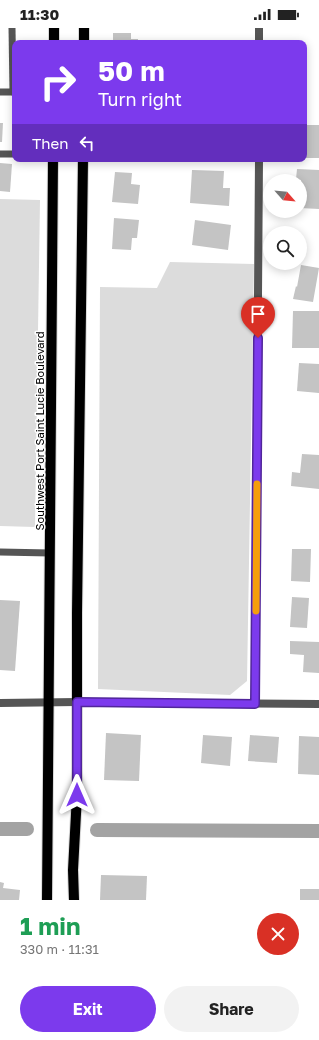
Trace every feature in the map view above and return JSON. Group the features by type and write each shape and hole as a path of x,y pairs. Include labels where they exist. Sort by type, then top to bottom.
{"main road":[{"path":"54,28 54,40"},
{"path":"84,28 84,40"},
{"name":"Southwest Port Saint Lucie Boulevard","path":"47,900 53,162"},
{"path":"74,900 73,870 77,795 83,162"}],"street":[{"path":"259,40 260,28"},
{"path":"255,704 259,162"},
{"path":"0,703 77,702 319,704"}],"lane":[{"path":"12,28 12,40"},
{"path":"0,92 12,92"},
{"path":"0,154 12,154"},
{"path":"0,552 50,552"}],"shaded area":[{"path":"0,199 40,200 35,527 0,526"},
{"path":"170,262 254,264 247,681 230,695 98,689 100,287 157,288"}],"building":[{"path":"113,33 131,33 131,39 138,39 138,40 113,40"},
{"path":"0,123 3,123 2,142 0,142"},
{"path":"307,125 319,125 319,158 307,158"},
{"path":"0,163 12,164 10,192 0,191"},
{"path":"297,169 319,170 319,209 307,208 307,174 296,174"},
{"path":"192,170 224,171 223,188 230,188 229,206 190,203"},
{"path":"115,172 132,173 131,184 140,185 138,204 112,202"},
{"path":"114,218 139,220 137,238 132,238 131,250 112,249"},
{"path":"195,220 231,225 228,250 192,245"},
{"path":"307,266 319,268 313,302 293,299 296,286 297,287 300,270 307,270"},
{"path":"293,311 319,311 319,348 292,348"},
{"path":"299,363 319,364 319,393 297,391"},
{"path":"302,454 319,455 319,489 291,486 292,472 300,473"},
{"path":"292,549 311,549 310,582 291,581"},
{"path":"292,597 309,598 307,628 290,627"},
{"path":"0,600 20,601 15,671 0,670"},
{"path":"290,641 319,642 319,673 303,672 304,655 290,654"},
{"path":"106,733 141,735 139,781 104,780"},
{"path":"203,735 232,737 230,766 201,763"},
{"path":"250,735 279,737 277,763 248,761"},
{"path":"299,736 319,737 319,775 298,774"},
{"path":"101,875 147,876 146,900 100,900"},
{"path":"0,882 4,883 3,888 20,890 19,900 0,900"},
{"path":"300,889 319,889 319,900 300,900"}],"waterway":[{"path":"0,829 27,829"},
{"path":"97,830 319,831"}],"slow traffic":[{"path":"256,611 257,484"}],"route":[{"path":"77,795 77,702 255,704 258,338"}]}
